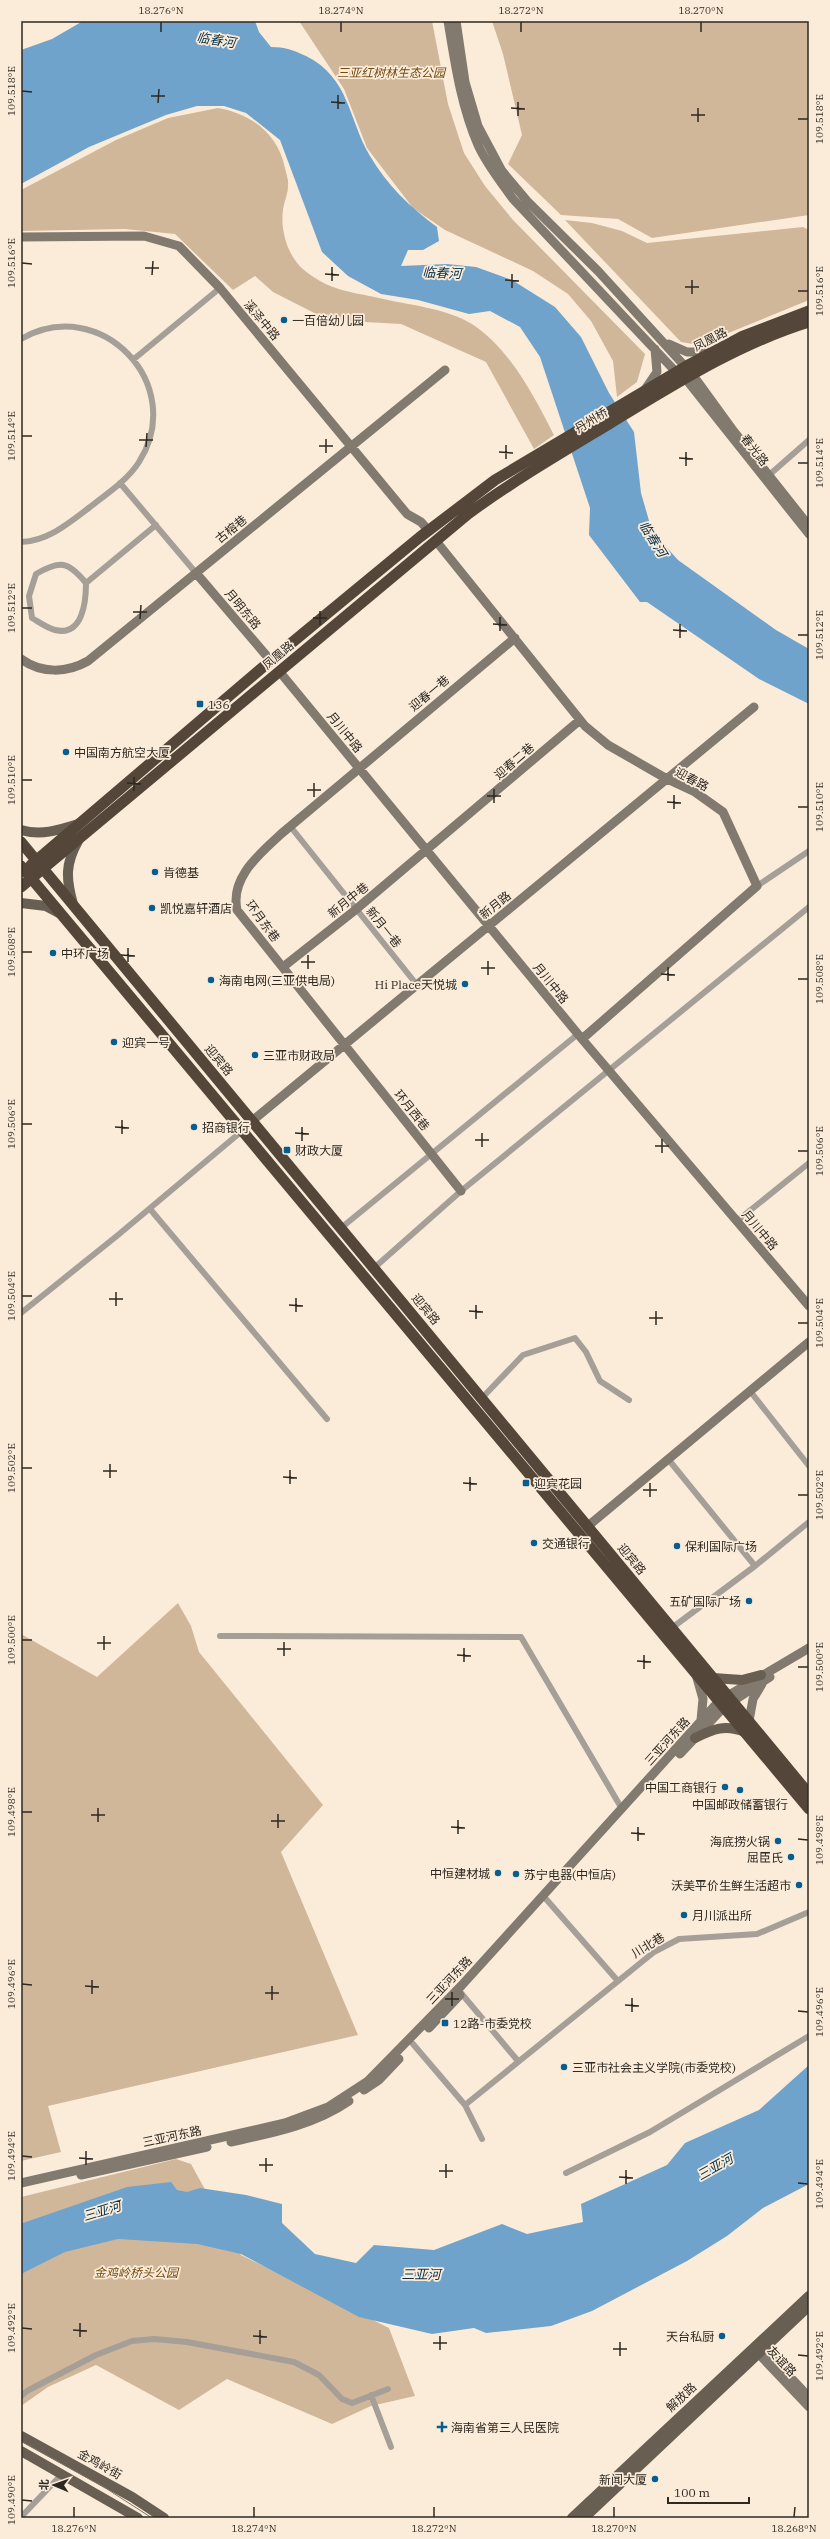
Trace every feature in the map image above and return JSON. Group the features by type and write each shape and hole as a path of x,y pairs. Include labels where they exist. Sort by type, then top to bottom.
{"highway":[{"name":"凤凰路","path":"632,404 685,373 713,352 785,318 809,311"},
{"name":"凤凰路","path":"632,404 642,392 809,322"},
{"name":"丹州桥","path":"557,449 632,404"},
{"name":"凤凰路","path":"39,864 80,823 271,660 428,530 495,480 557,449"},
{"name":"凤凰路","path":"21,887 24,872 39,864 81,836 436,541 494,495 557,449"},
{"name":"迎宾路","path":"21,842 673,1628 713,1678 745,1732 809,1809"},
{"name":"迎宾路","path":"24,872 695,1673 749,1721 809,1794"}],"main road":[{"path":"21,830 38,833 56,831 80,823"},
{"path":"73,906 66,882 72,851 81,836"},
{"path":"21,903 46,906 61,915"},
{"path":"713,1678 742,1680 764,1677"},
{"path":"695,1738 719,1727 736,1728 745,1732"},
{"name":"解放路","path":"584,2518 759,2348 809,2296"},
{"name":"解放路","path":"572,2518 759,2348 809,2306"},
{"name":"金鸡岭街","path":"21,2436 132,2497 164,2518"},
{"path":"21,2451 138,2518"}],"street":[{"path":"448,21 468,118 487,162 513,199 654,348 685,373"},
{"path":"456,21 466,82 478,126 502,171 527,201 598,271 662,341 685,373"},
{"name":"溪泽中路","path":"21,237 144,236 179,246 220,288 407,514 422,522 428,530"},
{"path":"134,359 220,288"},
{"path":"21,339 34,331 61,326 88,329 114,340 134,359 148,383 153,410 150,438 141,456 120,483 65,527 47,537 21,542"},
{"path":"662,341 687,352 713,352"},
{"path":"642,392 657,372 654,348"},
{"name":"古榕巷","path":"21,659 37,667 51,670 64,670 82,664 445,370"},
{"name":"春光路","path":"685,373 809,526"},
{"name":"春光路","path":"685,373 809,534"},
{"path":"768,476 809,440"},
{"path":"120,483 196,573"},
{"path":"86,583 156,525"},
{"name":"迎春路","path":"436,541 580,720 608,745 667,779 695,792 723,812 757,886"},
{"path":"55,564 63,564 76,571 86,583 86,604 81,618 67,629 55,630 32,618 29,596 36,574 55,564"},
{"name":"月明东路","path":"196,573 271,660"},
{"name":"迎春一巷","path":"359,768 515,638"},
{"name":"月川中路","path":"279,671 580,1037 809,1306"},
{"name":"新月路","path":"252,1121 754,707"},
{"name":"迎春二巷","path":"426,850 580,720"},
{"name":"环月东巷","path":"344,1045 237,910 236,892 239,882 253,862 290,826 359,768"},
{"name":"新月一巷","path":"290,826 417,985"},
{"name":"新月中巷","path":"283,967 356,909 426,850"},
{"path":"341,1228 580,1037 757,886 809,851"},
{"path":"374,1268 461,1191 809,907"},
{"name":"环月西巷","path":"344,1045 461,1191"},
{"path":"21,1313 150,1209 242,1131"},
{"path":"737,1221 809,1164"},
{"path":"150,1209 327,1419"},
{"path":"482,1398 523,1355 575,1338 586,1352 600,1381 629,1400"},
{"path":"588,1526 809,1342"},
{"path":"750,1391 809,1466"},
{"path":"668,1459 755,1566"},
{"path":"673,1628 755,1566 809,1522"},
{"path":"220,1636 521,1637 622,1810"},
{"name":"三亚河东路","path":"21,2183 285,2123 328,2107 368,2081 396,2055 622,1810 700,1722 726,1701 809,1648"},
{"name":"三亚河东路","path":"764,1677 809,1654"},
{"path":"695,1673 703,1699 700,1722"},
{"path":"749,1721 753,1698 764,1677"},
{"name":"三亚河东路","path":"21,2189 287,2130 333,2112 379,2080 461,1994 546,1898 695,1738 726,1701"},
{"path":"546,1898 618,1980"},
{"name":"川北巷","path":"465,2105 654,1952 679,1939 757,1934 809,1912"},
{"path":"461,1994 518,2061"},
{"path":"566,2173 650,2132 809,2036"},
{"path":"413,2044 465,2105 482,2139"},
{"path":"21,2396 27,2391 96,2355 132,2341 154,2339 187,2342 294,2362 319,2375 342,2399 352,2403 388,2389"},
{"name":"友谊路","path":"759,2348 809,2397"},
{"name":"友谊路","path":"759,2348 809,2407"},
{"path":"371,2395 391,2447"},
{"path":"21,2518 62,2474"}],"green space":[{"name":"三亚红树林生态公园","path":"299,21 432,21 448,104 464,153 485,186 513,220 645,354 637,382 617,397 613,361 591,321 568,294 533,271 445,230 413,208 367,148 344,89"},
{"path":"492,21 809,21 809,215 652,238 618,219 561,215 508,164 522,135 503,54"},
{"path":"218,108 242,115 262,128 270,136 282,156 288,182 282,218 284,234 286,243 298,265 313,277 331,286 358,294 451,314 472,324 486,334 498,346 520,374 554,435 534,449 486,362 401,324 328,320 273,292 255,276 233,290 175,234 125,229 21,231 21,190 116,140 168,118"},
{"path":"565,220 592,223 622,231 647,243 803,227 809,230 809,300 699,345 681,342"},
{"path":"178,1603 191,1626 199,1652 323,1805 281,1852 358,2035 48,2106 61,2152 21,2161 21,1634 97,1677"},
{"name":"金鸡岭桥头公园","path":"176,2159 191,2164 241,2255 389,2328 415,2396 371,2406 332,2424 227,2379 179,2410 96,2365 48,2387 21,2406 21,2197"}],"water":[{"name":"临春河","path":"83,21 255,21 259,32 271,47 285,48 306,56 320,65 340,88 363,142 370,156 384,177 418,212 437,227 439,241 423,250 408,250 401,266 447,264 476,267 512,280 555,307 581,337 609,393 634,432 641,493 652,531 678,560 776,630 809,649 809,704 759,679 647,602 640,602 589,535 590,508 540,357 520,327 490,311 469,314 418,300 381,294 348,276 322,252 280,140 246,113 224,106 197,106 166,115 89,147 21,184 21,50 52,39"},
{"name":"三亚河","path":"809,2065 809,2184 763,2208 727,2236 687,2261 592,2311 551,2326 486,2333 474,2328 432,2334 359,2317 241,2254 197,2244 118,2239 65,2252 21,2274 21,2224 127,2187 171,2182 177,2190 187,2192 200,2188 246,2195 282,2204 282,2223 315,2254 356,2263 374,2245 434,2250 502,2224 527,2234 583,2222 581,2204 667,2165 685,2143 759,2110"}],"tram line":[{"path":"21,2441 107,2489 152,2518"}],"place":[{"name":"一百倍幼儿园","path":"284,320"},
{"name":"136","path":"200,704"},
{"name":"中国南方航空大厦","path":"66,752"},
{"name":"肯德基","path":"155,872"},
{"name":"凯悦嘉轩酒店","path":"152,908"},
{"name":"中环广场","path":"53,953"},
{"name":"海南电网(三亚供电局)","path":"211,980"},
{"name":"Hi Place天悦城","path":"465,984"},
{"name":"迎宾一号","path":"114,1042"},
{"name":"三亚市财政局","path":"255,1055"},
{"name":"招商银行","path":"194,1127"},
{"name":"财政大厦","path":"287,1150"},
{"name":"迎宾花园","path":"526,1483"},
{"name":"交通银行","path":"534,1543"},
{"name":"保利国际广场","path":"677,1546"},
{"name":"五矿国际广场","path":"749,1601"},
{"name":"中国工商银行","path":"725,1787"},
{"name":"中国邮政储蓄银行","path":"740,1790"},
{"name":"海底捞火锅","path":"778,1841"},
{"name":"屈臣氏","path":"791,1857"},
{"name":"中恒建材城","path":"498,1873"},
{"name":"苏宁电器(中恒店)","path":"516,1874"},
{"name":"沃美平价生鲜生活超市","path":"799,1885"},
{"name":"月川派出所","path":"684,1915"},
{"name":"12路-市委党校","path":"445,2023"},
{"name":"三亚市社会主义学院(市委党校)","path":"564,2067"},
{"name":"天台私厨","path":"722,2336"},
{"name":"海南省第三人民医院","path":"442,2427"},
{"name":"新闻大厦","path":"655,2479"}]}
